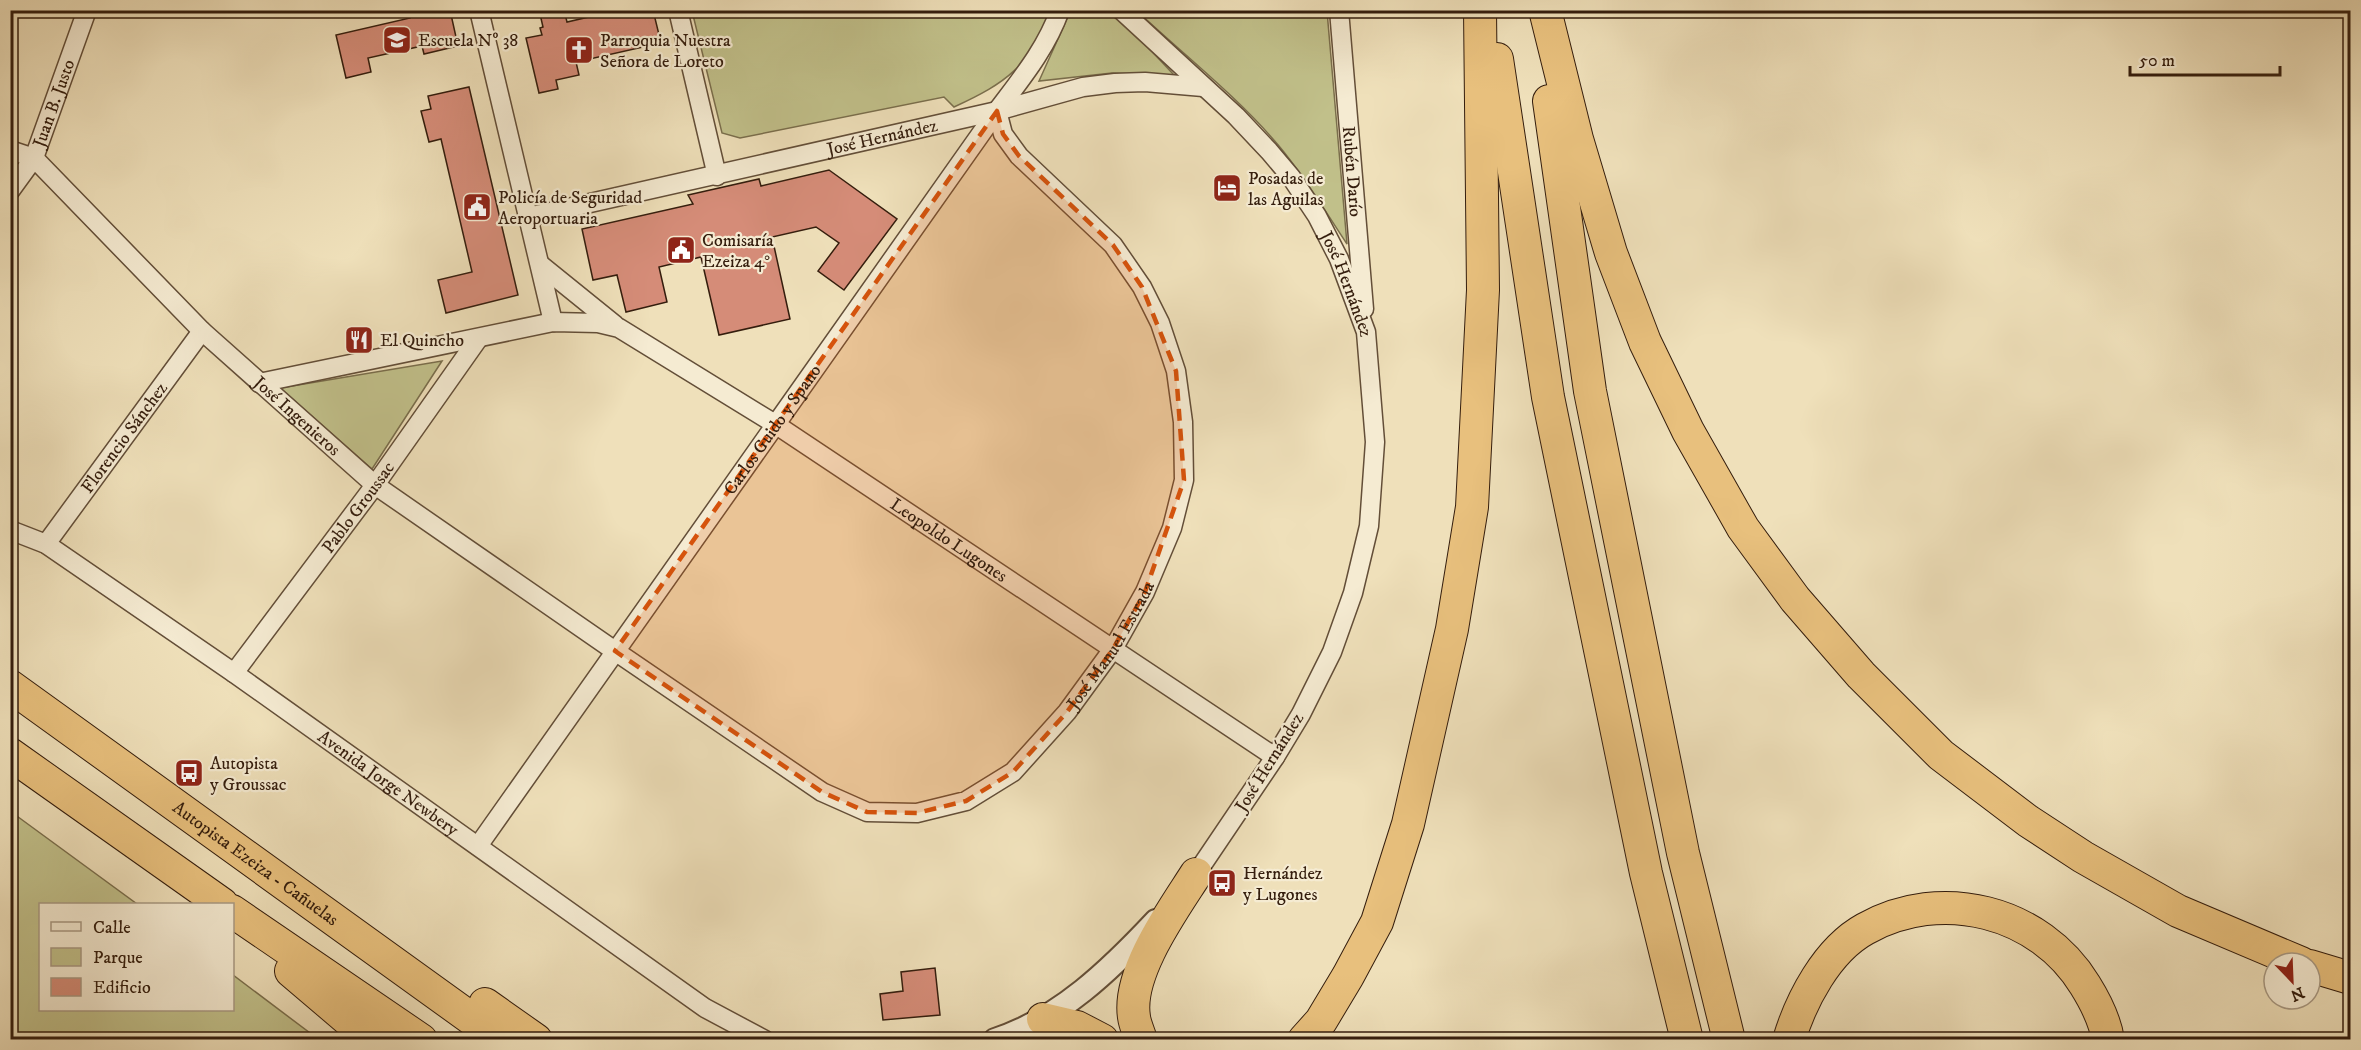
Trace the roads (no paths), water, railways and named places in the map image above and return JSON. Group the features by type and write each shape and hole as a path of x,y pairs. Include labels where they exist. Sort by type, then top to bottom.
{"highway":[{"path":"1304,1040 1321,1021 1377,922 1408,824 1452,629 1472,507 1483,301 1480,10"},
{"path":"1490,10 1548,397 1643,861 1687,1040"},
{"path":"1536,10 1590,391 1683,853 1729,1040"},
{"path":"1545,10 1577,138 1611,253 1645,342 1688,431 1743,528 1795,599 1861,675 1941,755 2028,821 2083,857 2178,911 2273,951"},
{"name":"Autopista Ezeiza - Cañuelas","path":"10,686 501,1040"},
{"path":"10,754 213,899"},
{"path":"1142,1040 1134,1017 1136,988 1152,943 1196,874"},
{"path":"1789,1040 1806,998 1839,948 1864,929 1898,916 1931,909 1971,909 2003,917 2045,939 2079,974 2096,1002 2108,1040"},
{"path":"234,912 421,1040"},
{"path":"234,921 372,1040"},
{"path":"381,952 462,988 536,1040"},
{"path":"2322,970 2350,978"},
{"path":"1043,1019 1077,1027 1102,1040"}],"street":[{"name":"Juan B. Justo","path":"10,191 34,158 87,10"},
{"path":"479,10 528,217 542,266 553,322"},
{"path":"678,10 717,176"},
{"name":"Carlos Guido y Spano","path":"478,846 774,424 996,111 1033,63 1053,31 1060,10"},
{"path":"1121,10 1203,87"},
{"name":"Rubén Darío","path":"1339,10 1366,332"},
{"name":"José Hernández","path":"528,217 996,111 1083,87 1145,82 1203,87 1236,116 1269,151 1317,216 1339,259 1366,332 1375,442 1369,526 1353,593 1332,652 1301,714 1275,757 1196,874 1130,949 1096,980 1043,1019 995,1040"},
{"name":"José Manuel Estrada","path":"615,651 822,792 867,812 916,813 966,801 1013,772 1068,712 1113,649 1145,592 1172,528 1184,480 1183,422 1176,371 1160,324 1142,287 1113,245 1019,156 1003,134 996,111"},
{"name":"José Ingenieros","path":"10,150 34,158 202,331 375,485 615,651"},
{"name":"Leopoldo Lugones","path":"542,266 619,328 774,424 1275,757"},
{"name":"Leopoldo Lugones","path":"258,383 553,322 598,323 619,328"},
{"name":"Florencio Sánchez","path":"46,544 202,331"},
{"name":"Pablo Groussac","path":"234,673 375,485 478,339"},
{"name":"Avenida Jorge Newbery","path":"10,530 46,544 234,673 705,1008 765,1040"}],"place":[{"name":"Escuela Nº 38","path":"397,40"},
{"name":"Parroquia Nuestra Señora de Loreto","path":"579,50"},
{"name":"Posadas de las Aguilas","path":"1227,188"},
{"name":"Policía de Seguridad Aeroportuaria","path":"477,207"},
{"name":"Comisaría Ezeiza 4°","path":"681,250"},
{"name":"El Quincho","path":"359,340"},
{"name":"Autopista y Groussac","path":"189,773"},
{"name":"Hernández y Lugones","path":"1222,883"}]}
